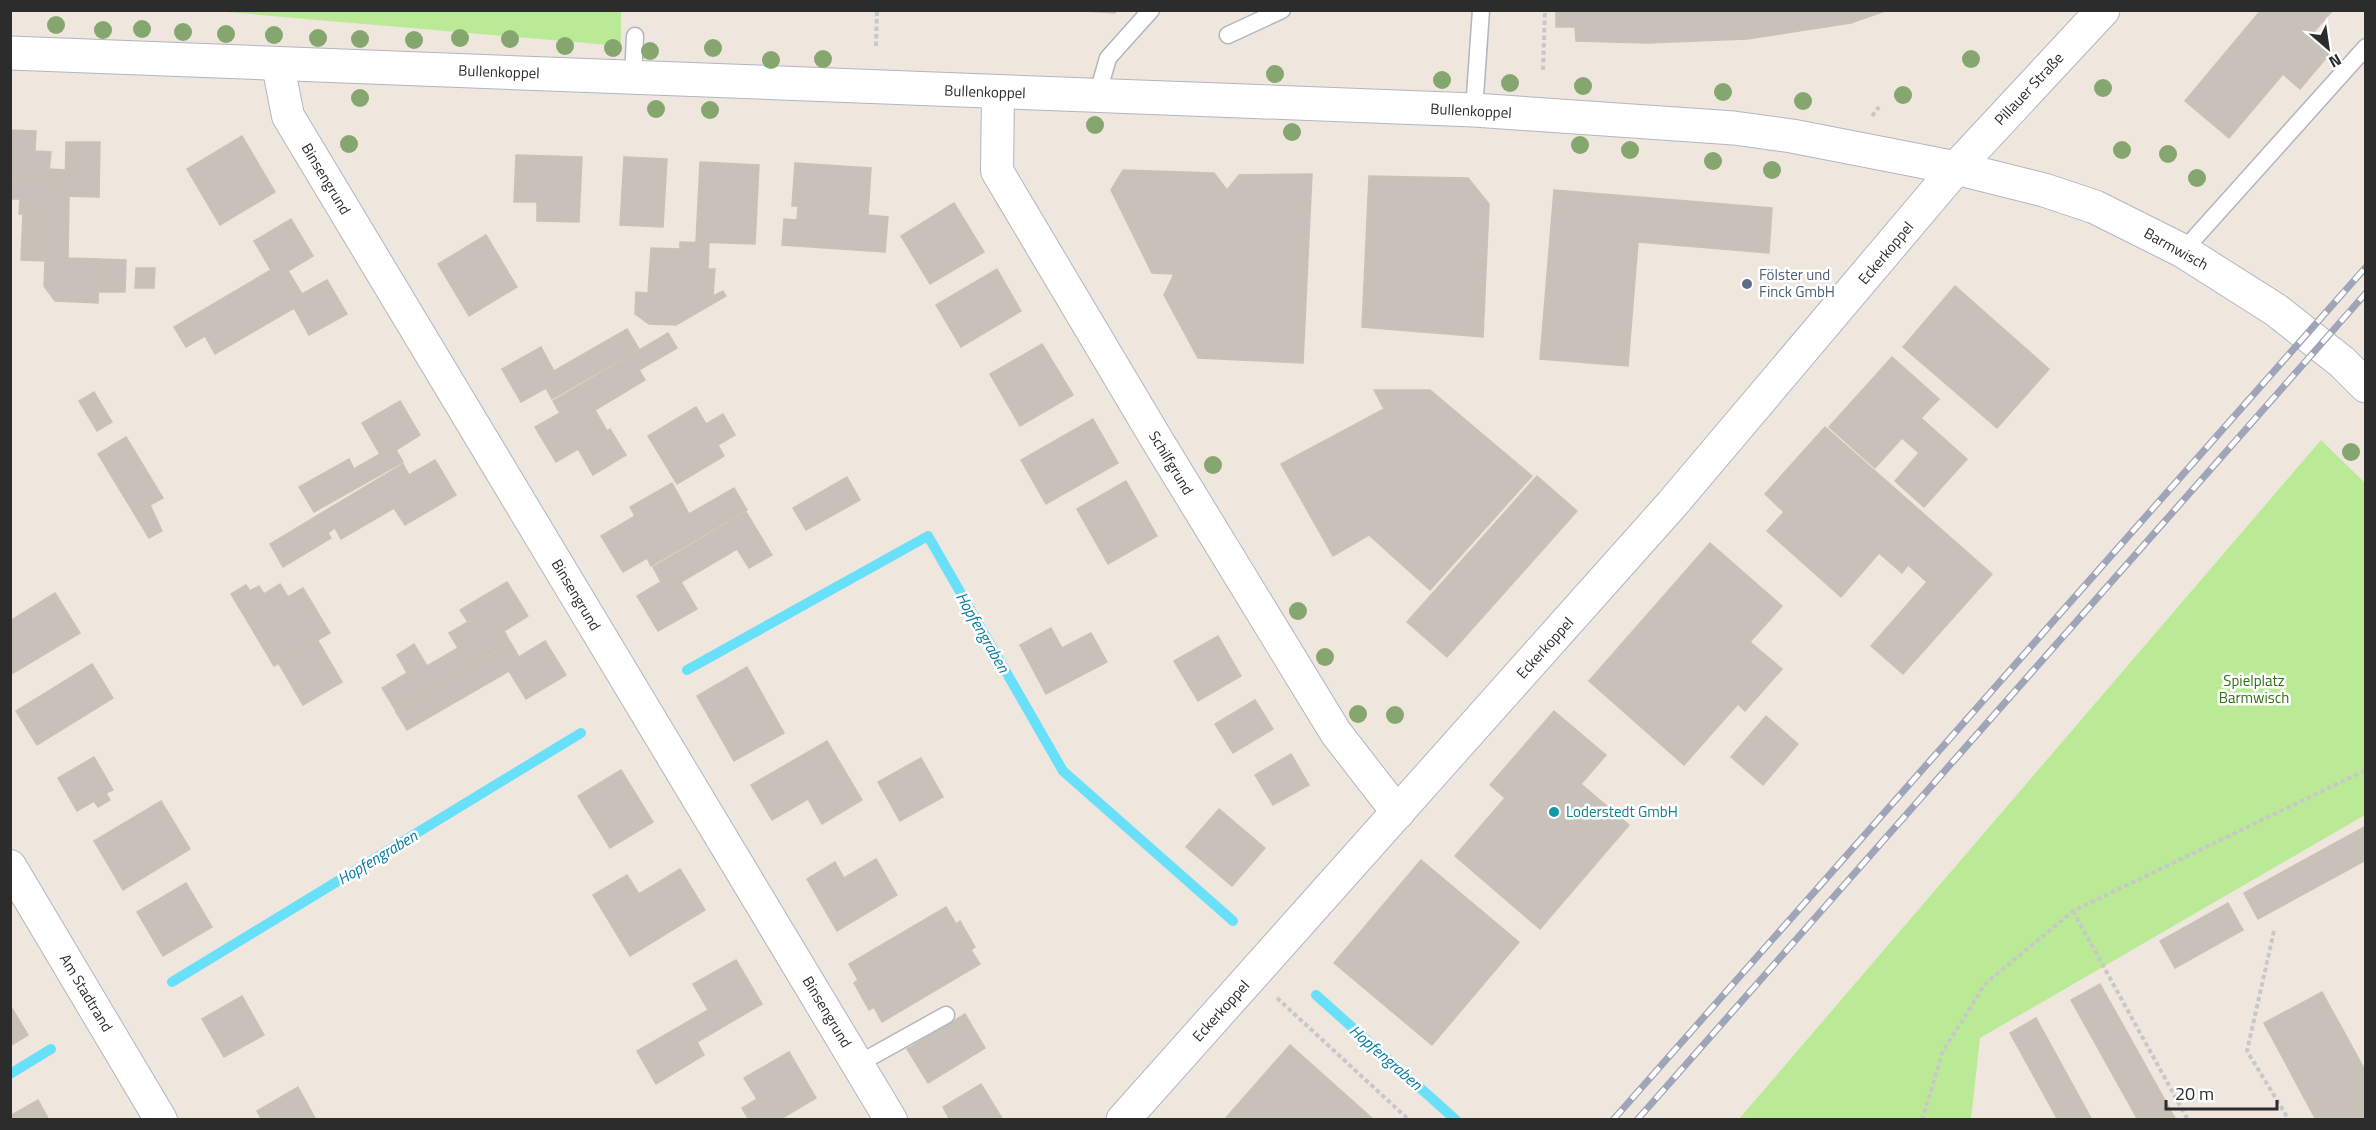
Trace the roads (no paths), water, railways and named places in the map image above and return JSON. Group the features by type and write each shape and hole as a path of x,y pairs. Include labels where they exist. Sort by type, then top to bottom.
{"street":[{"name":"Pillauer Straße","path":"1956,168 2103,10"},
{"name":"Bullenkoppel","path":"10,53 1474,110 1734,128 1792,136 1956,168"},
{"name":"Binsengrund","path":"278,65 288,116 891,1119"},
{"name":"Schilfgrund","path":"998,93 998,171 1157,440 1336,733 1398,813"},
{"name":"Barmwisch","path":"1956,168 2095,207 2183,250 2276,310 2342,362 2366,387"},
{"name":"Eckerkoppel","path":"1123,1119 1673,503 1956,168"},
{"name":"Am Stadtrand","path":"10,866 161,1119"}],"lane":[{"path":"1097,96 1108,58 1151,10"},
{"path":"1228,35 1282,10"},
{"path":"1474,110 1481,10"},
{"path":"633,77 635,36"},
{"path":"2183,250 2366,46"},
{"path":"858,1064 946,1015"}],"waterway":[{"name":"Hopfengraben","path":"687,670 928,536 1063,771 1233,921"},
{"name":"Hopfengraben","path":"172,982 581,733"},
{"name":"Hopfengraben","path":"1316,995 1456,1120"},
{"name":"Hopfengraben","path":"10,1074 51,1049"}],"railway":[{"path":"1613,1120 2366,267"},
{"path":"1637,1120 2366,293"}],"place":[{"name":"Fölster und Finck GmbH","path":"1747,284"},
{"name":"Loderstedt GmbH","path":"1554,812"}],"park label":[{"name":"Spielplatz Barmwisch","path":"2254,690"}]}
